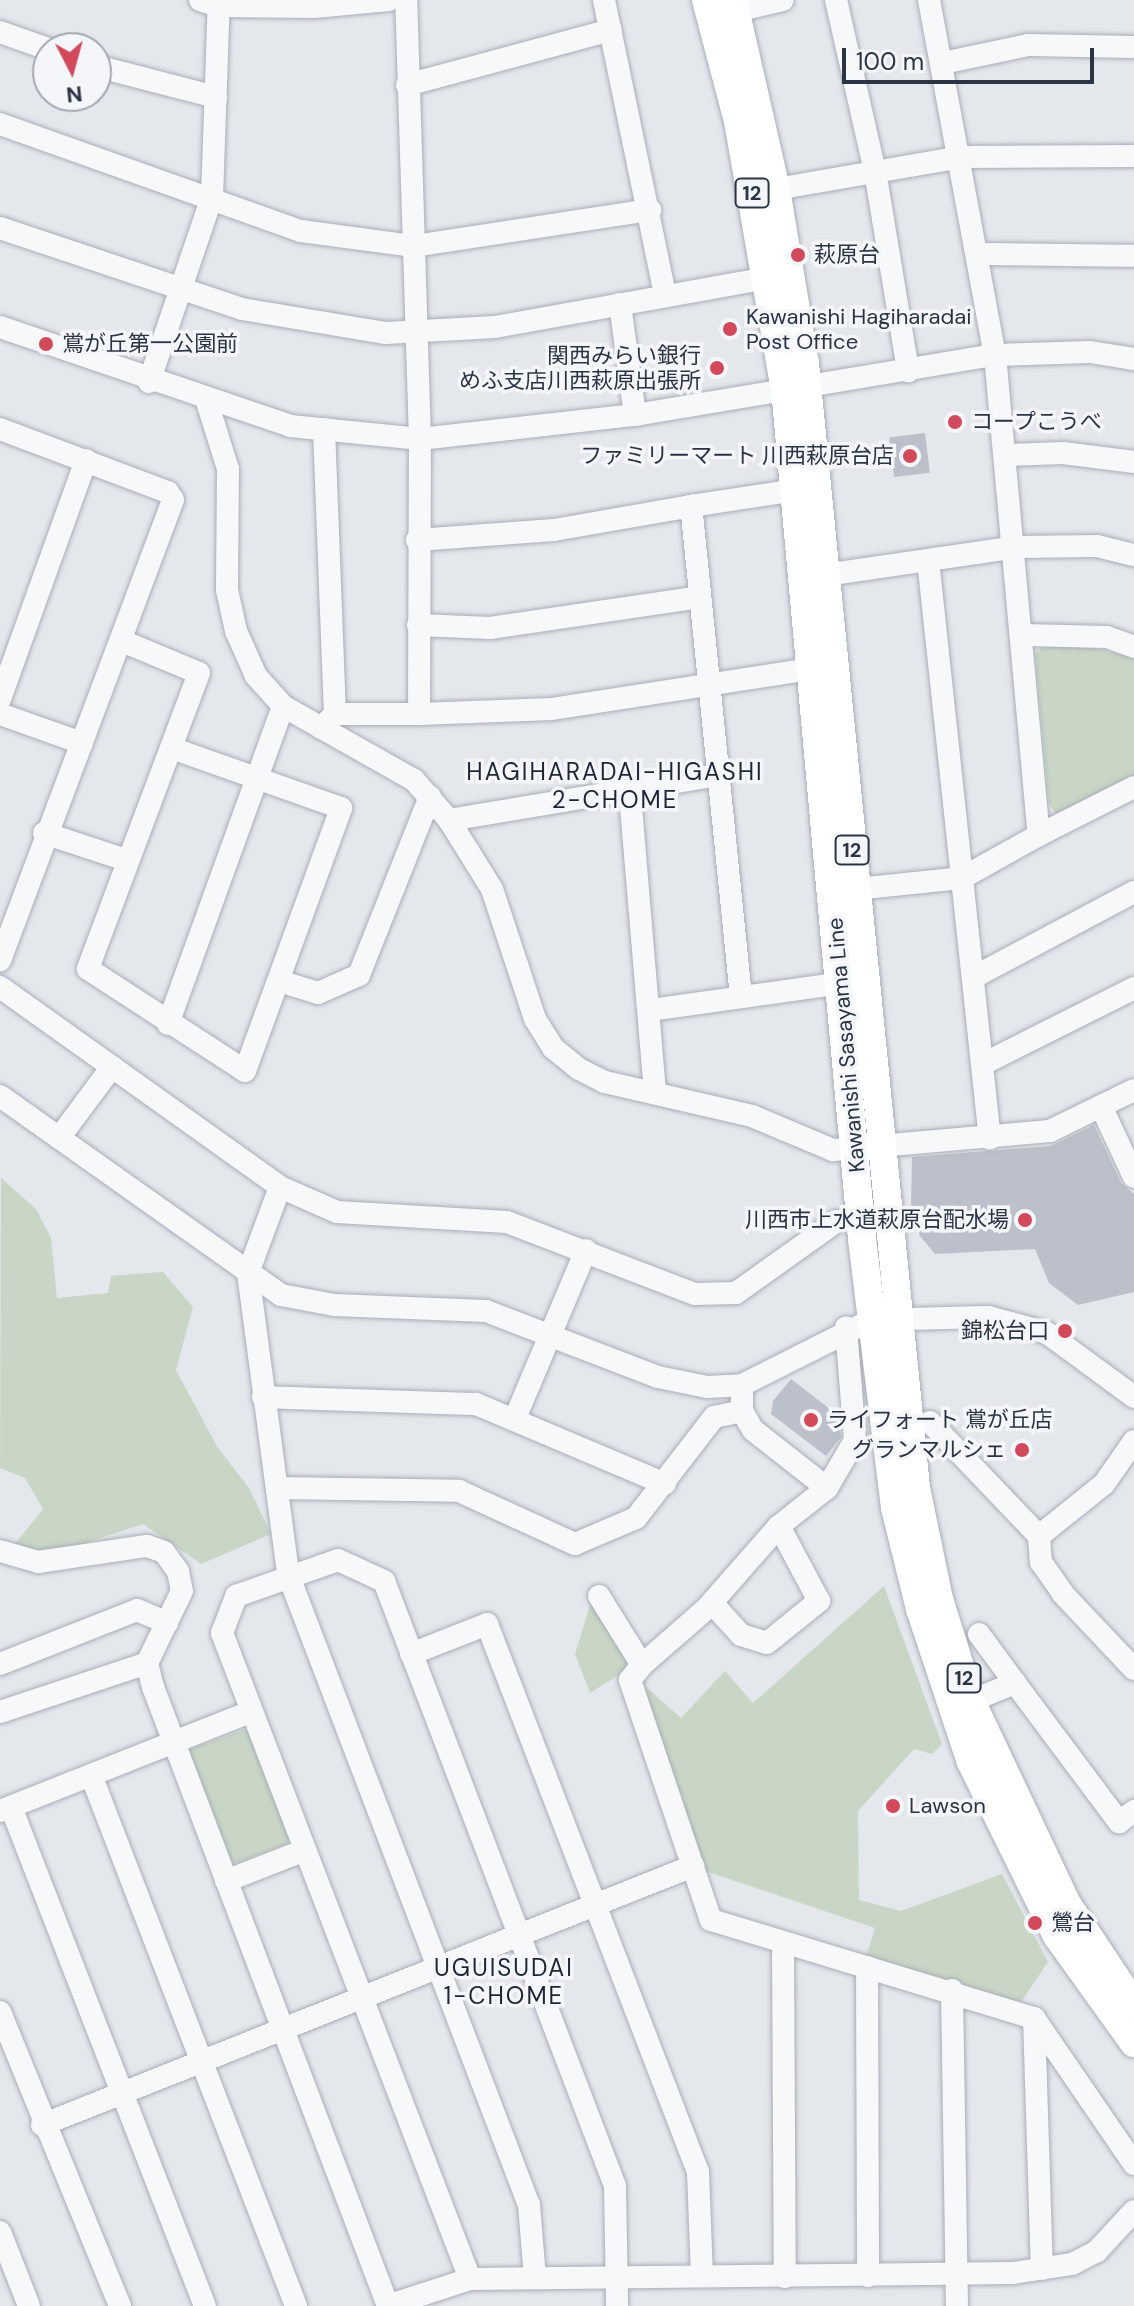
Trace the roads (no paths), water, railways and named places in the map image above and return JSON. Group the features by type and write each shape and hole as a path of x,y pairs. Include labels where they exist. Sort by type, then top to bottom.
{"main road":[{"name":"Kawanishi Sasayama Line","path":"706,0 738,121 768,278 796,387 796,490 810,669 841,983 868,1149"},
{"name":"Kawanishi Sasayama Line","path":"734,6 776,189 796,387 825,575 856,889 868,1149 871,1321 895,1508 961,1705 971,1762 1057,1936 1134,2043"},
{"name":"Kawanishi Sasayama Line","path":"961,1705 1060,1890 1134,2005"}],"street":[{"path":"149,382 212,197 216,97 213,2 389,0"},
{"path":"406,0 420,439 417,540 419,714"},
{"path":"604,0 650,210 665,295"},
{"path":"734,6 783,0"},
{"path":"836,0 875,171 908,371"},
{"path":"929,0 962,157 995,355 1017,547 1039,835"},
{"path":"407,85 611,30"},
{"path":"0,32 32,43"},
{"path":"943,63 1028,45 1134,47"},
{"path":"112,70 216,97"},
{"path":"0,124 301,231 414,246 650,210"},
{"path":"776,189 962,157 1134,156"},
{"path":"0,228 182,285 242,309 298,321 415,332 495,327 768,278"},
{"path":"979,254 1134,256"},
{"path":"620,304 635,415"},
{"path":"0,327 207,402 324,429 420,439 635,415 995,355 1090,352 1134,359"},
{"path":"207,402 228,469 227,590 236,631 256,676 283,706 328,721 414,780 449,820 492,889 535,1019 553,1048 605,1082 752,1116 833,1150 1050,1131 1134,1090"},
{"path":"0,429 168,492 173,500 122,641 44,833 0,961"},
{"path":"324,429 328,721"},
{"path":"1008,455 1063,453 1134,462"},
{"path":"0,699 86,460"},
{"path":"417,540 554,530 796,490"},
{"path":"691,506 741,997"},
{"path":"825,575 1017,547 1097,546 1134,555"},
{"path":"928,562 990,1138"},
{"path":"418,625 490,628 700,597"},
{"path":"1024,635 1107,637 1134,647"},
{"path":"122,641 199,673 126,860 88,969 168,1024 245,1071 341,808 256,774 172,748"},
{"path":"328,721 552,709 810,669"},
{"path":"168,1024 283,706"},
{"path":"0,714 82,743"},
{"path":"449,820 630,795 718,775"},
{"path":"856,889 962,878 1134,787"},
{"path":"630,795 655,1093"},
{"path":"279,981 318,993 359,975 430,797"},
{"path":"44,833 126,860"},
{"path":"974,977 1134,892"},
{"path":"650,1010 841,983"},
{"path":"0,987 280,1187 337,1212 507,1222 695,1294 736,1293 837,1221"},
{"path":"983,1064 1134,988"},
{"path":"59,1138 112,1067"},
{"path":"0,1096 281,1295 321,1303 486,1311 658,1377 742,1385 798,1360 871,1321 1018,1323 1047,1333 1134,1397"},
{"path":"1101,1106 1134,1177"},
{"path":"280,1187 248,1273 288,1574 441,1967 529,2205 535,2278"},
{"path":"516,1416 586,1250"},
{"path":"871,1321 855,1440 827,1488 779,1526 712,1603 642,1665 630,1680 711,1920 952,1990 1034,2018 1134,2164"},
{"path":"742,1385 742,1411 753,1430 827,1488"},
{"path":"263,1397 476,1404 516,1416 665,1484"},
{"path":"278,1488 459,1491 575,1544 636,1518 714,1417 742,1411"},
{"path":"930,1422 1039,1536 1041,1562 1063,1594 1134,1669"},
{"path":"1039,1536 1104,1484 1134,1441"},
{"path":"712,1603 741,1635 767,1643 819,1601 779,1526"},
{"path":"0,1551 38,1562 120,1547 156,1548 172,1561 183,1586 147,1663 0,1712"},
{"path":"470,2279 222,1633 236,1596 288,1574 338,1560 384,1581 615,2186 617,2306"},
{"path":"599,1596 642,1665"},
{"path":"0,1664 137,1610 167,1623"},
{"path":"411,1654 487,1624 698,2172 702,2276"},
{"path":"979,1634 1119,1822 1134,1811"},
{"path":"147,1663 174,1743 388,2306 470,2279 868,2276 1042,2269 1097,2251 1134,2211"},
{"path":"961,1705 1015,1683"},
{"path":"205,2306 6,1809 252,1711"},
{"path":"91,1775 296,2306"},
{"path":"226,1881 305,1850"},
{"path":"42,2125 693,1866"},
{"path":"783,1943 785,2277"},
{"path":"867,1967 868,2276"},
{"path":"952,1990 957,2306"},
{"path":"0,2012 42,2125 120,2306"},
{"path":"1034,2018 1042,2269"},
{"path":"0,2232 29,2306"}],"place":[{"name":"萩原台","path":"798,255"},
{"name":"Kawanishi Hagiharadai Post Office","path":"730,329"},
{"name":"鴬が丘第一公園前","path":"46,344"},
{"name":"関西みらい銀行 めふ支店川西萩原出張所","path":"717,368"},
{"name":"コープこうべ","path":"955,422"},
{"name":"ファミリーマート 川西萩原台店","path":"910,456"},
{"name":"川西市上水道萩原台配水場","path":"1025,1220"},
{"name":"錦松台口","path":"1065,1331"},
{"name":"ライフォート 鴬が丘店","path":"811,1420"},
{"name":"グランマルシェ","path":"1022,1450"},
{"name":"Lawson","path":"893,1806"},
{"name":"鶯台","path":"1035,1923"}],"district":[{"name":"HAGIHARADAI-HIGASHI 2-CHOME","path":"615,786"},
{"name":"UGUISUDAI 1-CHOME","path":"504,1982"}]}
